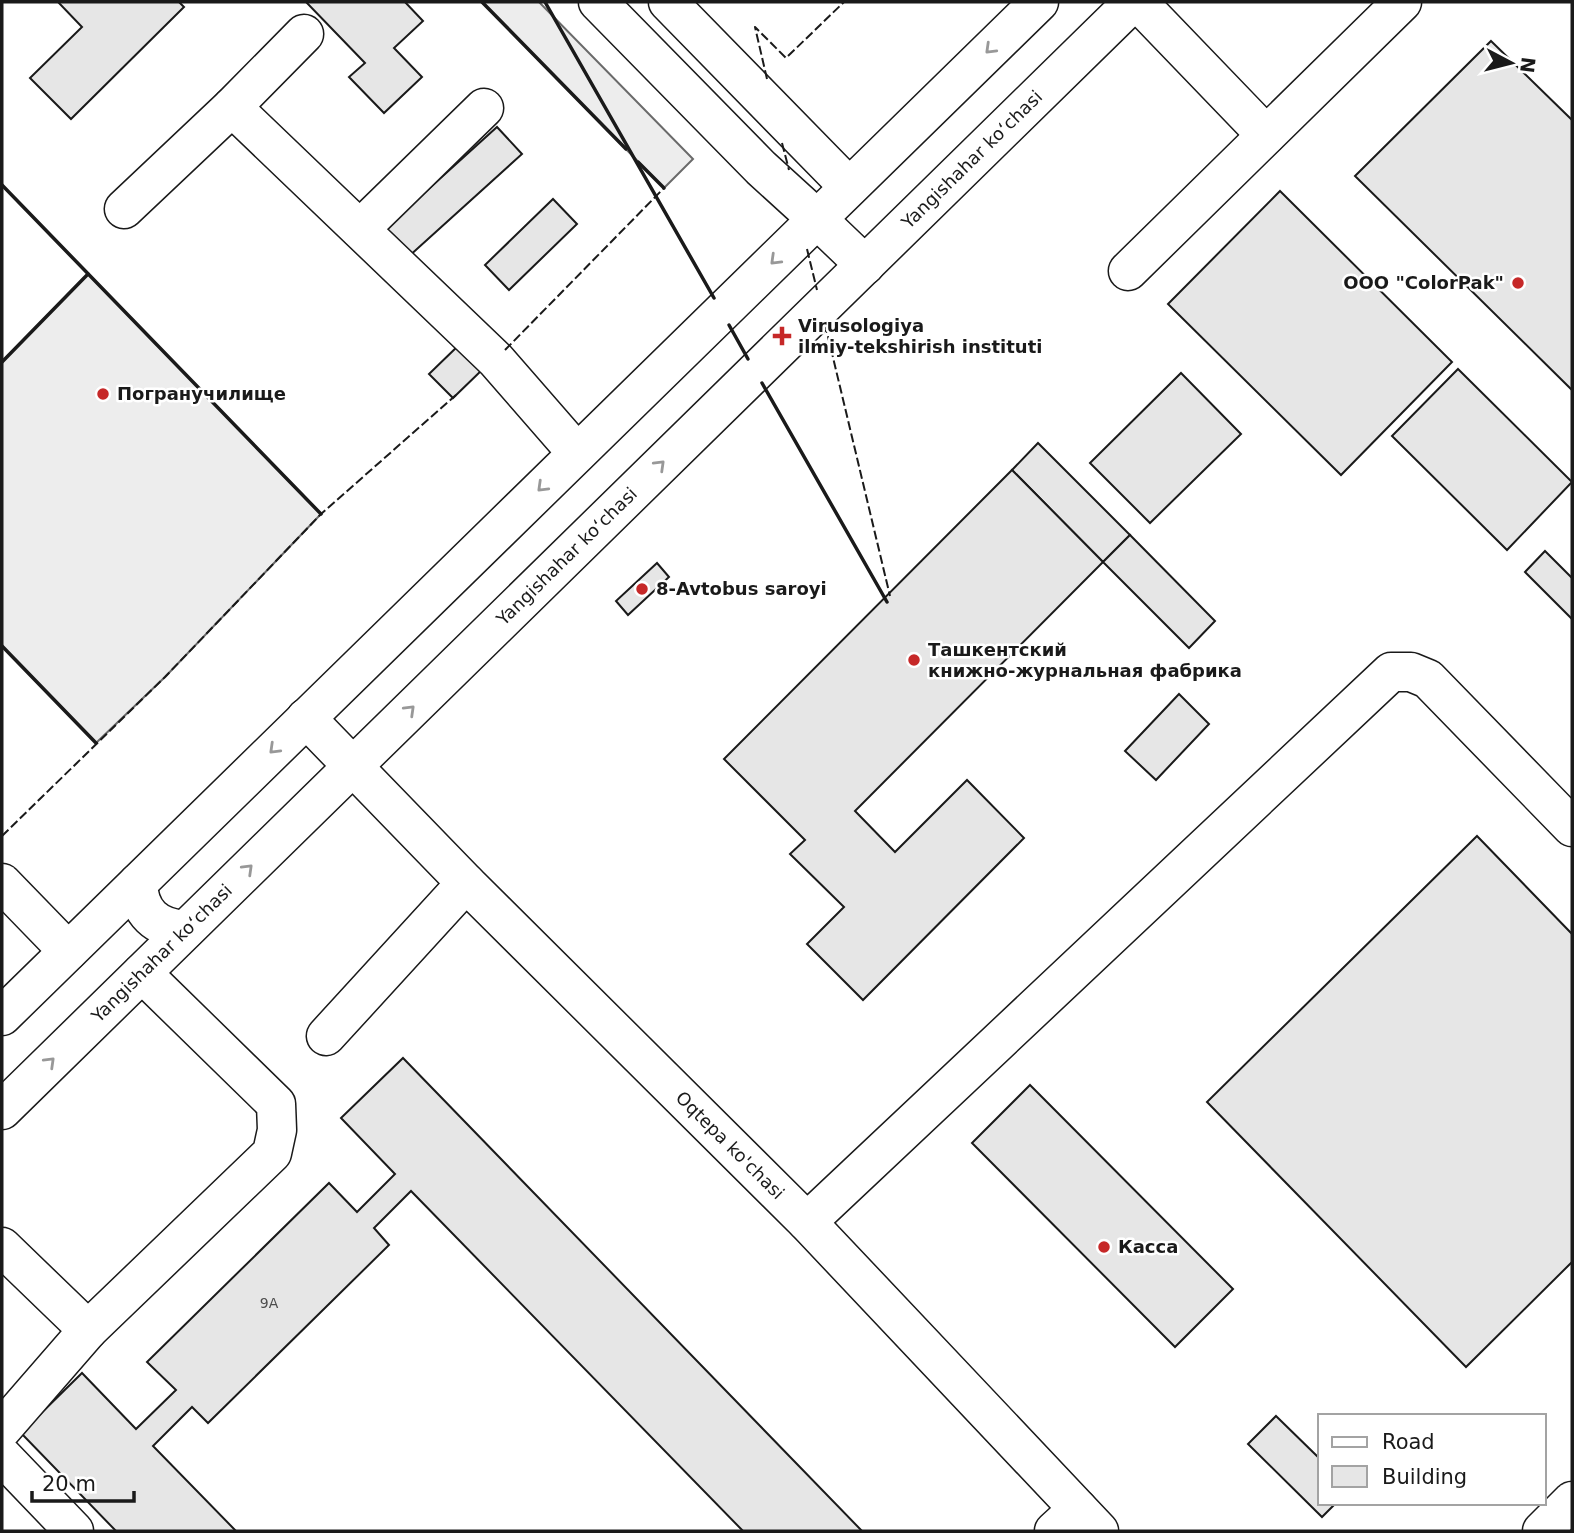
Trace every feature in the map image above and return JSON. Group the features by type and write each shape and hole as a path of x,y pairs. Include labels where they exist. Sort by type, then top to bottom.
{"main road":[{"path":"598,2 761,167 864,265"},
{"path":"668,2 849,187"},
{"path":"2,1016 1039,2"},
{"name":"Yangishahar ko‘chasi","path":"2,1110 1133,2"},
{"path":"1138,2 1266,135"},
{"path":"1128,271 1402,2"},
{"path":"124,209 232,107 304,34"},
{"path":"232,107 496,360 577,453"},
{"path":"360,229 484,108"},
{"path":"807,1222 1391,672 1410,672 1428,679 1572,827"},
{"name":"Oqtepa ko'chasi","path":"306,718 466,883 807,1222 1077,1524"},
{"path":"2,883 68,951"},
{"path":"138,883 140,900 149,916 166,928 185,930"},
{"path":"326,1036 466,883"},
{"path":"2,1429 88,1330 272,1153 277,1130 276,1104 142,973"},
{"path":"2,1247 88,1330"},
{"path":"2,1457 74,1531"},
{"path":"1542,1531 1572,1501"}],"shaded area":[{"path":"482,2 539,2 693,159 664,188"},
{"name":"Погранучилище","path":"88,274 321,514 165,677 96,743 2,646 2,362"}],"building":[{"path":"58,2 179,2 184,7 71,119 30,78 82,27"},
{"path":"306,2 405,2 423,21 394,48 422,77 384,113 349,77 365,63"},
{"name":"OOO \"ColorPak\"","path":"1491,41 1572,120 1572,390 1355,176"},
{"path":"497,127 522,154 407,258 382,231"},
{"path":"1280,191 1452,362 1341,475 1168,304"},
{"path":"553,199 577,224 509,290 485,265"},
{"path":"460,344 484,368 453,398 429,374"},
{"path":"1458,369 1572,482 1507,550 1392,436"},
{"path":"1181,373 1241,434 1150,523 1090,463"},
{"path":"1038,443 1130,535 1103,562 1012,470"},
{"name":"Ташкентский книжно-журнальная фабрика","path":"1012,470 1103,562 855,811 895,852 967,780 1024,838 863,1000 807,944 844,907 790,854 805,840 724,759"},
{"path":"1130,535 1215,621 1189,648 1103,562"},
{"path":"1545,551 1572,578 1572,619 1525,572"},
{"name":"8-Avtobus saroyi","path":"657,563 669,577 628,615 616,601"},
{"path":"1179,694 1209,724 1156,780 1125,751"},
{"path":"1477,836 1572,934 1572,1262 1466,1367 1207,1102"},
{"path":"403,1058 862,1531 743,1531 411,1191 374,1228 389,1245 208,1423 192,1407 153,1446 236,1531 116,1531 21,1433 82,1373 136,1429 176,1390 147,1362 329,1183 357,1212 395,1174 341,1118"},
{"path":"1030,1085 1233,1289 1175,1347 972,1143"},
{"path":"1276,1416 1318,1457 1318,1505 1334,1505 1322,1517 1248,1444"}],"fence":[{"path":"767,79 755,27 786,58 844,2"},
{"path":"782,143 789,170"},
{"path":"505,350 664,188"},
{"path":"807,249 817,290"},
{"path":"825,324 890,596"},
{"path":"2,836 165,677 321,514 456,395"}],"wall":[{"path":"482,2 626,149"},
{"path":"545,2 714,298"},
{"path":"638,162 664,188"},
{"path":"2,185 321,514"},
{"path":"2,362 88,274"},
{"path":"729,325 748,359"},
{"path":"762,383 887,602"},
{"path":"2,646 96,743"}],"place":[{"name":"OOO \"ColorPak\"","path":"1518,283"},
{"name":"Virusologiya ilmiy-tekshirish instituti","path":"782,336"},
{"name":"Погранучилище","path":"103,394"},
{"name":"8-Avtobus saroyi","path":"642,589"},
{"name":"Ташкентский книжно-журнальная фабрика","path":"914,660"},
{"name":"Касса","path":"1104,1247"}]}
